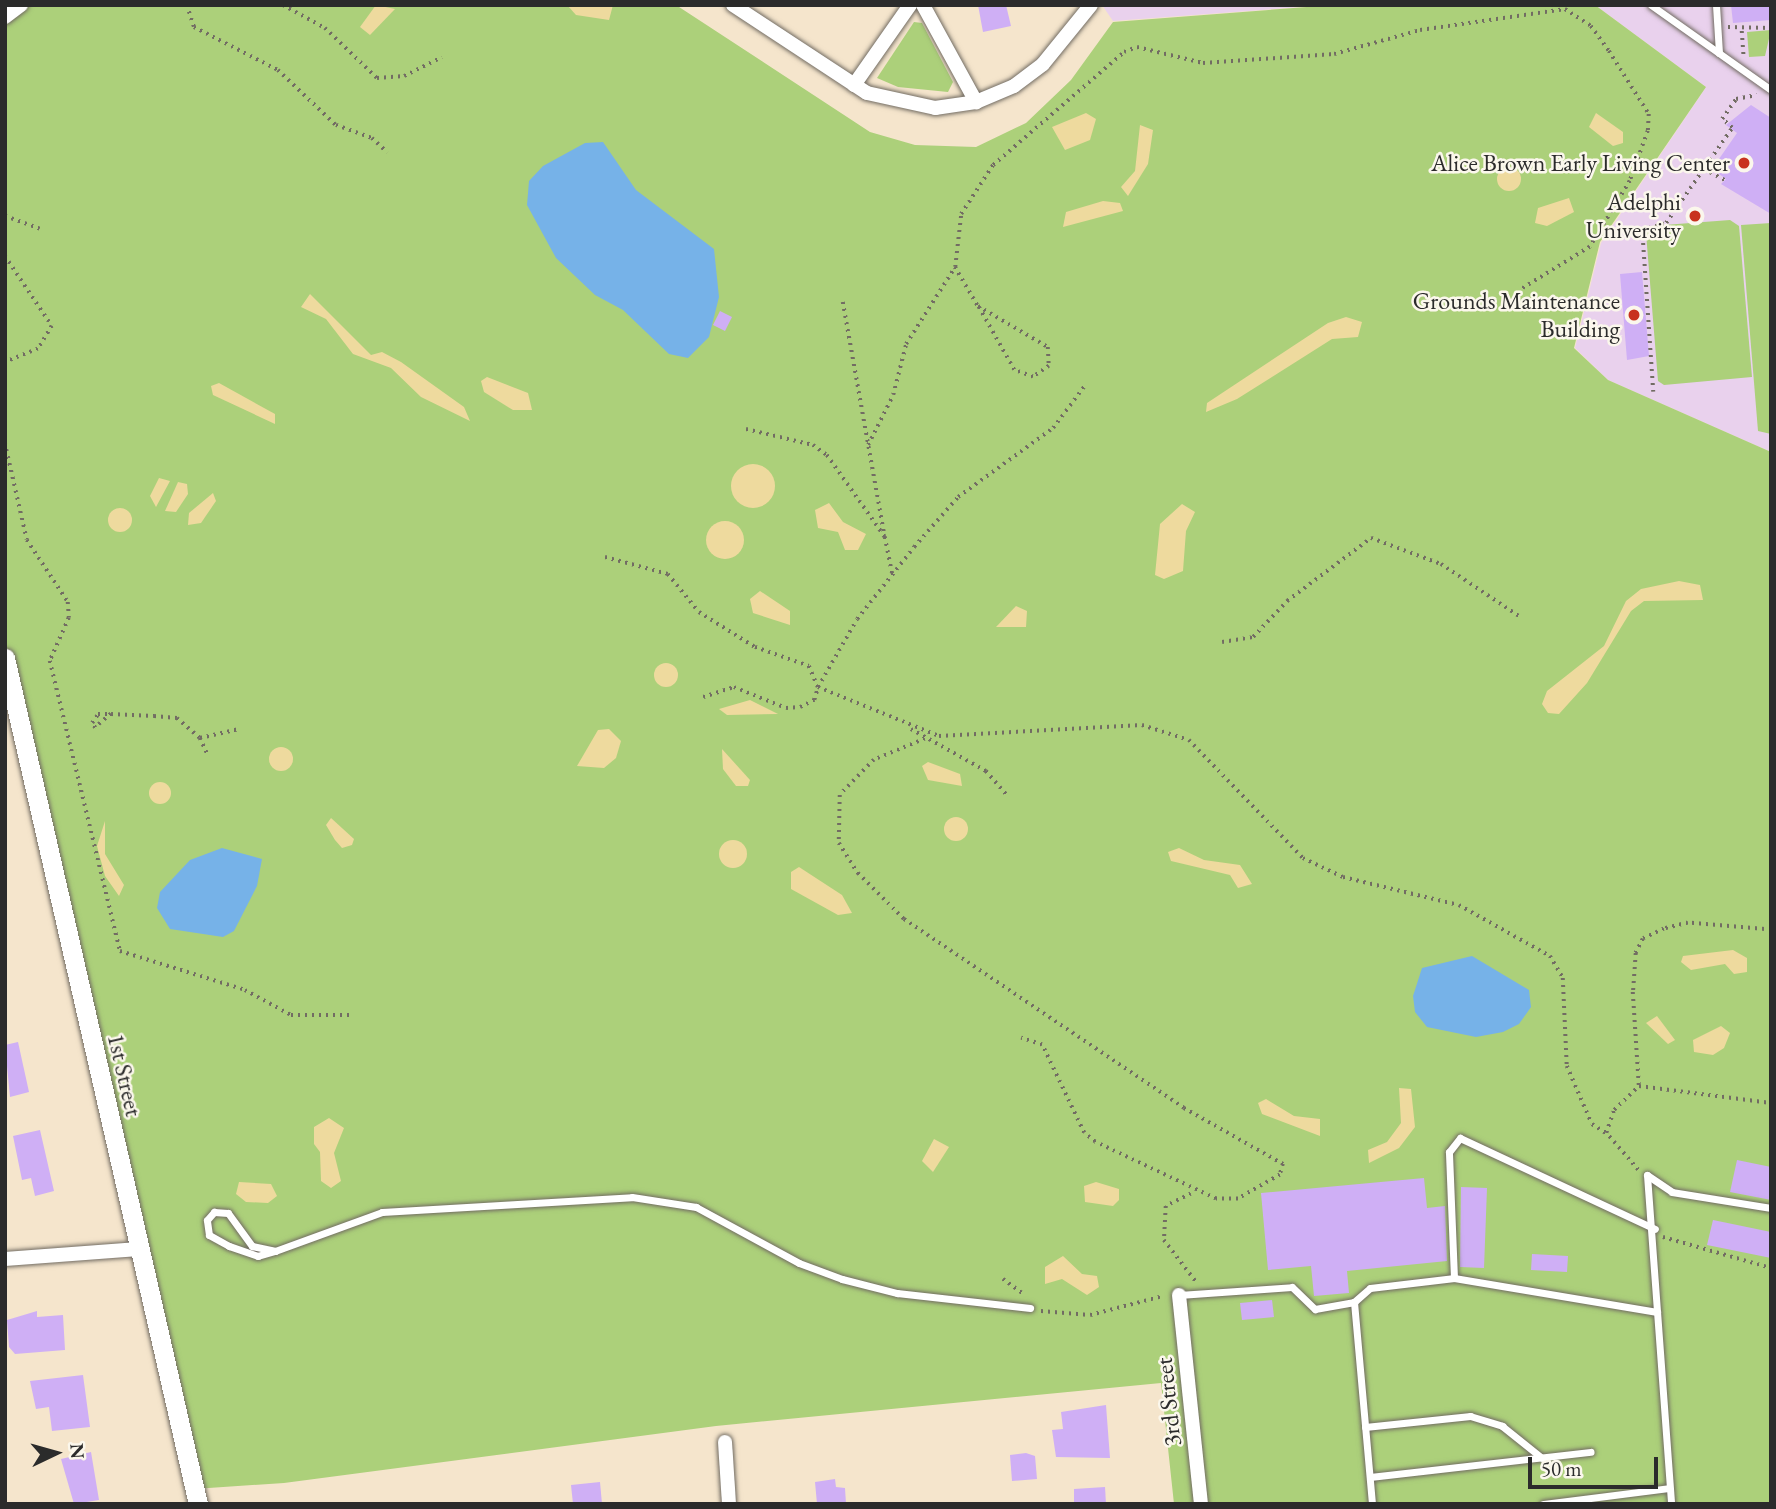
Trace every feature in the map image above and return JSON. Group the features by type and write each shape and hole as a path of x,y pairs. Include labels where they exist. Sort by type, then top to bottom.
{"street":[{"path":"5,17 21,5"},
{"path":"733,5 855,85 901,104 976,102 1031,75 1091,5"},
{"path":"855,85 910,5"},
{"path":"923,5 976,102"},
{"name":"1st Street","path":"5,658 198,1504"},
{"path":"5,1259 139,1250"},
{"name":"3rd Street","path":"1180,1295 1201,1504"},
{"path":"724,1442 729,1504"}],"lane":[{"path":"1651,5 1771,90"},
{"path":"1716,5 1719,53"},
{"path":"1454,1278 1449,1152 1460,1138 1655,1232"},
{"path":"1647,1175 1672,1192 1771,1208"},
{"path":"1647,1175 1655,1232 1657,1312 1671,1504"},
{"path":"275,1251 253,1246 228,1213 214,1212 207,1220 209,1235 229,1246 258,1256 275,1251 382,1212 632,1197 696,1207 799,1263 842,1279 897,1293 1030,1308"},
{"path":"1180,1295 1292,1287 1315,1309 1354,1302 1370,1288 1454,1278 1657,1312"},
{"path":"1354,1302 1372,1504"},
{"path":"1365,1427 1470,1416 1502,1426 1542,1458"},
{"path":"1370,1477 1591,1452"},
{"path":"1544,1504 1669,1488"}],"path":[{"path":"187,5 194,27 278,70 336,125 372,138 387,152"},
{"path":"283,5 326,28 377,78 391,80 442,57"},
{"path":"868,445 893,396 906,344 955,267 961,214 993,165 1124,52 1137,47 1203,64 1334,54 1420,30 1565,9 1591,26 1609,51 1649,114 1648,131 1630,181 1590,247 1522,289"},
{"path":"1735,31 1771,28"},
{"path":"1742,30 1744,57"},
{"path":"1653,392 1642,230 1666,223 1732,128 1722,119 1736,99 1761,97"},
{"path":"1704,169 1724,180"},
{"path":"5,216 40,229"},
{"path":"5,256 52,326 37,349 5,362"},
{"path":"955,267 1014,370 1042,373 1049,366 1048,347 978,306"},
{"path":"843,302 893,577"},
{"path":"703,697 734,687 786,708 800,707 814,700 818,687 857,619 958,496 1053,428 1086,384"},
{"path":"746,429 813,445 827,455 885,537"},
{"path":"5,443 27,540 68,602 69,618 50,661 120,951 245,990 291,1015 352,1015"},
{"path":"1222,642 1253,637 1287,601 1371,538 1441,564 1520,616"},
{"path":"604,557 668,574 699,612 755,647 809,666 818,687 906,725 939,736 998,736 1142,725 1189,740 1303,858 1343,877 1459,905 1550,956 1563,978 1567,1066 1592,1124 1605,1133 1627,1164 1647,1175"},
{"path":"111,714 94,728 90,718 111,714 177,718 201,738 208,755"},
{"path":"906,725 925,739 986,771 1008,796"},
{"path":"201,738 239,729"},
{"path":"925,739 853,776 834,819 839,843 879,897 904,919 1184,1108 1283,1164 1280,1175 1238,1199 1193,1193 1084,1133 1042,1045 1021,1038"},
{"path":"1605,1133 1614,1110 1639,1086 1633,992 1643,939 1688,923 1771,930"},
{"path":"1639,1086 1771,1104"},
{"path":"1193,1193 1166,1206 1164,1240 1203,1294"},
{"path":"1655,1232 1771,1268"},
{"path":"1003,1279 1030,1308 1090,1315 1180,1295"}],"shaded area":[{"path":"1102,5 1328,5 1113,21"},
{"name":"Adelphi University","path":"1595,5 1771,5 1771,452 1608,380 1575,348 1601,243 1706,87"}],"green space":[{"path":"5,5 676,5 870,132 915,145 976,147 1026,123 1071,80 1113,22 1333,5 1595,5 1706,87 1600,242 1574,348 1608,380 1771,452 1771,1504 1174,1504 1161,1383 716,1426 284,1483 194,1489 5,654"},
{"path":"914,22 922,23 953,82 948,92 898,87 877,78"},
{"path":"1771,30 1765,56 1749,57 1747,32"},
{"path":"1730,220 1739,226 1752,377 1664,385 1658,381 1646,233 1651,226"},
{"path":"1771,223 1771,434 1758,431 1741,225"}],"sand":[{"path":"376,5 395,9 370,35 360,27"},
{"path":"613,5 609,20 576,15 568,6"},
{"path":"1086,113 1096,119 1090,140 1065,150 1052,127"},
{"path":"1596,113 1623,132 1623,143 1613,146 1589,127"},
{"path":"1140,125 1153,130 1148,164 1128,196 1121,187 1135,171"},
{"path":"1509,167 1518,170 1521,179 1518,188 1509,191 1500,188 1497,179 1500,170"},
{"path":"1569,198 1574,212 1547,226 1535,223 1538,208"},
{"path":"1103,201 1120,203 1123,211 1063,227 1066,212"},
{"path":"310,294 371,355 382,352 401,362 464,407 470,421 421,397 391,368 353,354 326,319 301,307"},
{"path":"1346,317 1362,322 1358,337 1332,339 1237,399 1206,412 1207,403 1328,323"},
{"path":"487,377 528,393 532,410 513,410 484,392 481,381"},
{"path":"219,383 275,414 275,424 213,395 211,386"},
{"path":"753,464 768,471 775,486 768,501 753,508 738,501 731,486 738,471"},
{"path":"159,478 170,481 156,507 150,496"},
{"path":"178,482 187,484 188,494 176,512 165,511"},
{"path":"213,493 216,501 201,523 188,525 189,513"},
{"path":"829,503 843,522 866,534 858,550 845,550 838,532 818,528 815,510"},
{"path":"1182,504 1195,512 1186,531 1183,571 1164,579 1155,575 1160,524"},
{"path":"120,508 131,515 132,520 125,531 120,532 109,525 108,520 115,509"},
{"path":"725,521 739,526 744,540 739,554 725,559 711,554 706,540 711,526"},
{"path":"1679,581 1700,585 1703,600 1644,601 1631,611 1587,683 1559,714 1548,713 1542,704 1547,691 1604,646 1626,601 1641,589"},
{"path":"760,591 790,611 790,625 753,613 750,599"},
{"path":"1016,606 1027,611 1026,627 996,627"},
{"path":"666,663 677,670 678,675 671,686 666,687 655,680 654,675 661,664"},
{"path":"750,700 778,714 727,715 719,709"},
{"path":"609,729 621,741 616,758 604,768 577,766 598,730"},
{"path":"281,747 289,751 293,759 289,767 281,771 273,767 269,759 273,751"},
{"path":"722,749 750,780 748,786 736,786 723,769"},
{"path":"928,762 960,774 962,786 928,780 922,766"},
{"path":"160,782 168,785 171,793 168,801 160,804 152,801 149,793 152,785"},
{"path":"956,817 967,824 968,829 961,840 956,841 945,834 944,829 951,818"},
{"path":"331,818 354,839 352,845 342,848 335,840 326,825"},
{"path":"105,821 105,854 124,885 119,896 105,876 97,846"},
{"path":"733,840 743,844 747,854 743,864 733,868 723,864 719,854 723,844"},
{"path":"1179,848 1204,860 1240,865 1252,884 1238,888 1230,875 1171,861 1168,852"},
{"path":"799,867 842,895 852,913 838,915 791,889 791,872"},
{"path":"1733,950 1747,958 1747,972 1734,974 1725,964 1691,970 1681,962 1683,956"},
{"path":"1657,1016 1675,1040 1668,1044 1646,1023"},
{"path":"1721,1026 1730,1033 1724,1048 1713,1055 1694,1052 1693,1040"},
{"path":"1399,1088 1411,1089 1415,1127 1399,1148 1369,1163 1368,1150 1387,1142 1401,1123"},
{"path":"1266,1099 1294,1116 1320,1119 1320,1136 1262,1114 1258,1103"},
{"path":"329,1118 344,1128 334,1153 341,1181 331,1188 321,1181 320,1152 314,1144 314,1127"},
{"path":"934,1139 949,1147 933,1172 922,1161"},
{"path":"239,1182 271,1184 277,1196 268,1203 246,1202 236,1194"},
{"path":"1096,1182 1119,1189 1119,1200 1113,1206 1085,1202 1084,1186"},
{"path":"1063,1256 1082,1274 1097,1276 1099,1287 1087,1295 1062,1279 1045,1284 1045,1267"}],"water":[{"path":"603,142 636,190 714,249 719,297 709,337 688,358 669,354 623,310 595,295 556,258 527,205 529,181 543,166 585,143"},
{"path":"222,848 262,859 257,886 234,931 223,937 170,929 157,908 160,892 190,860"},
{"path":"1472,956 1529,990 1531,1007 1519,1024 1503,1032 1476,1037 1427,1027 1415,1012 1413,996 1422,968"}],"building":[{"path":"978,5 1006,5 1011,26 983,32"},
{"path":"1731,5 1771,5 1771,20 1733,23"},
{"name":"Alice Brown Early Living Center","path":"1751,105 1771,118 1771,214 1721,184 1726,179 1712,169 1737,133 1726,125"},
{"name":"Grounds Maintenance Building","path":"1642,272 1649,356 1627,360 1620,274"},
{"path":"720,311 732,317 725,331 713,325"},
{"path":"18,1042 29,1092 10,1097 5,1045"},
{"path":"40,1130 54,1191 35,1196 31,1178 22,1180 13,1136"},
{"path":"1737,1160 1771,1167 1771,1200 1730,1192"},
{"path":"1424,1178 1427,1208 1445,1206 1447,1261 1347,1271 1349,1293 1314,1296 1311,1266 1268,1270 1261,1193"},
{"path":"1461,1187 1487,1188 1484,1268 1460,1267"},
{"path":"1713,1220 1771,1232 1771,1258 1707,1245"},
{"path":"1532,1254 1568,1256 1567,1272 1531,1270"},
{"path":"1272,1300 1274,1317 1242,1320 1240,1303"},
{"path":"37,1311 37,1317 63,1315 65,1350 15,1354 9,1347 7,1320"},
{"path":"83,1375 90,1427 52,1431 49,1407 36,1409 30,1381"},
{"path":"1106,1405 1110,1458 1056,1457 1052,1430 1063,1429 1061,1412"},
{"path":"91,1452 99,1500 74,1504 61,1459"},
{"path":"1026,1453 1035,1456 1037,1479 1012,1481 1010,1455"},
{"path":"835,1479 836,1487 845,1488 846,1504 817,1504 815,1482"},
{"path":"600,1482 602,1504 573,1504 571,1485"},
{"path":"1105,1487 1106,1504 1074,1504 1074,1489"}],"place":[{"name":"Alice Brown Early Living Center","path":"1744,163"},
{"name":"Adelphi University","path":"1695,216"},
{"name":"Grounds Maintenance Building","path":"1634,315"}]}
